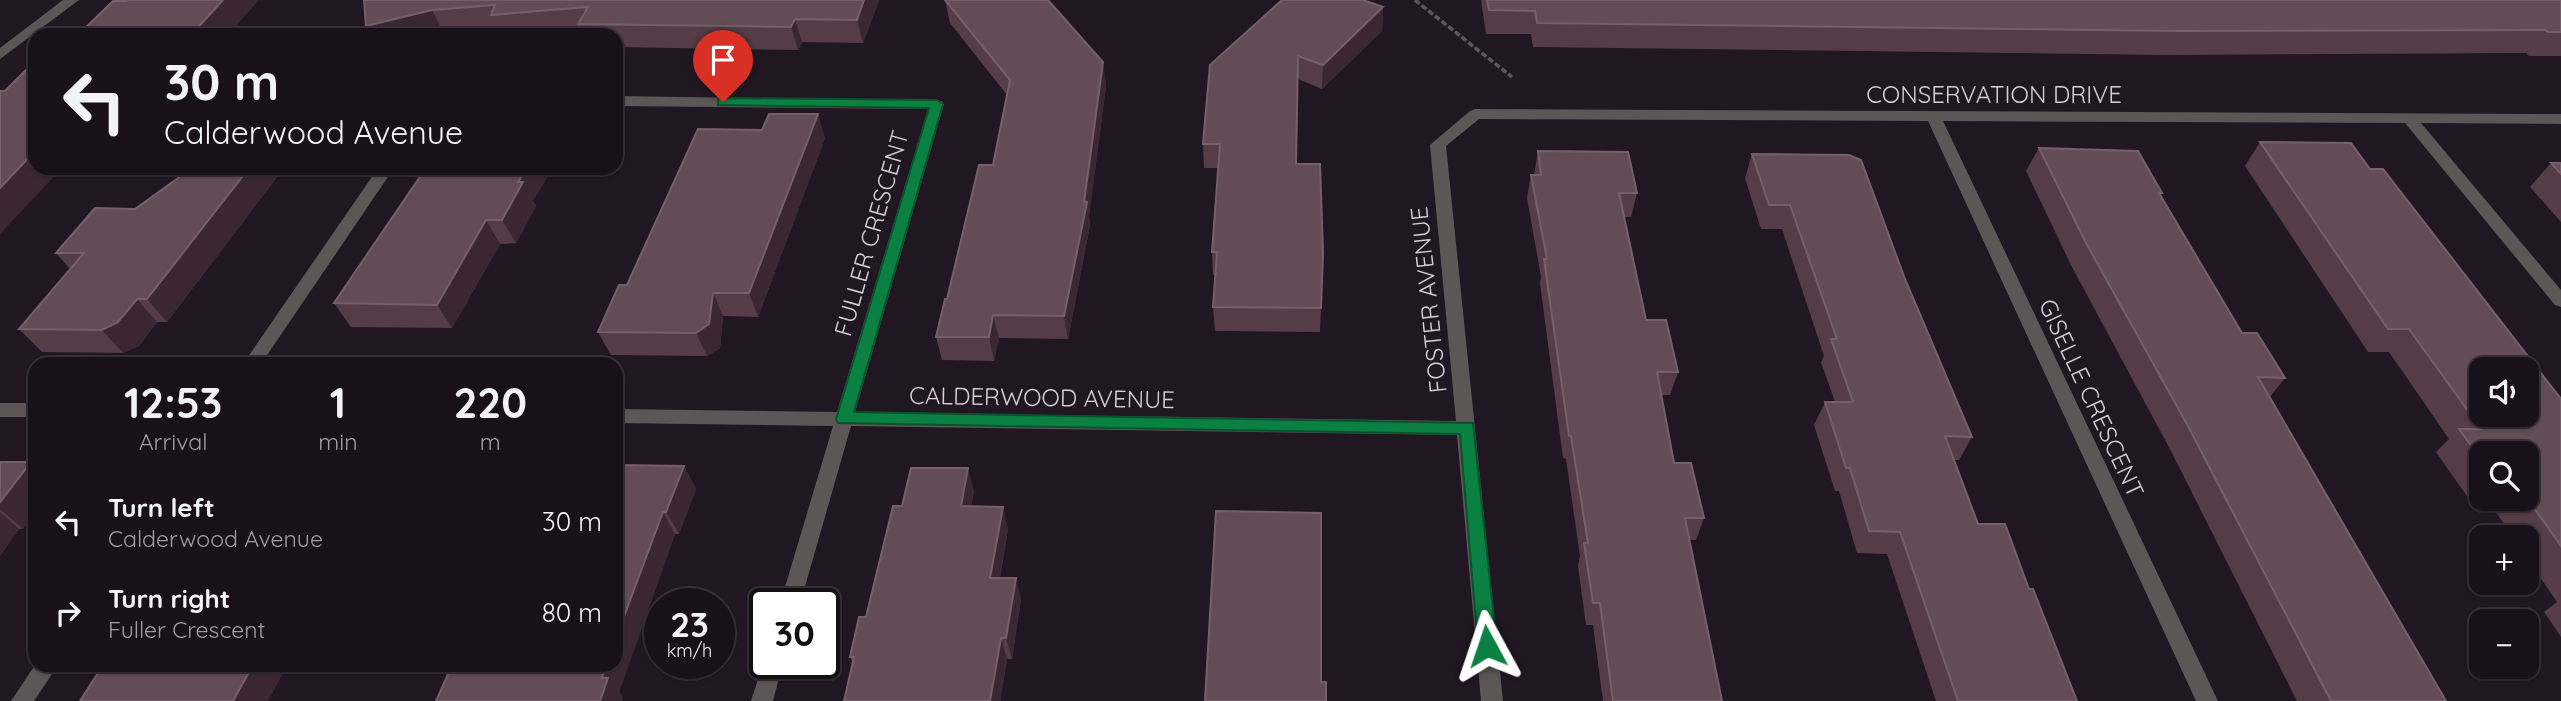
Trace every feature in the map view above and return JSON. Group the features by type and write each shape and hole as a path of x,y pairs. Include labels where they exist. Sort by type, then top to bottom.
{"street":[{"path":"35,28 72,0"},
{"path":"0,55 28,34"},
{"name":"FULLER CRESCENT","path":"623,101 937,104 795,588"},
{"name":"CONSERVATION DRIVE","path":"1438,145 1475,114 2561,119"},
{"name":"GISELLE CRESCENT","path":"1933,116 2207,701"},
{"path":"2410,119 2561,301"},
{"name":"FOSTER AVENUE","path":"1438,145 1492,701"},
{"path":"257,357 381,175"},
{"path":"0,410 28,410"},
{"name":"CALDERWOOD AVENUE","path":"623,416 1467,428"},
{"path":"22,701 42,672"},
{"path":"762,701 768,679"}],"path":[{"path":"1415,0 1512,77"}],"building":[{"path":"223,0 197,28 85,28 113,1"},
{"path":"364,0 864,0 857,20 795,19 791,27 578,24 588,7 491,15 495,5 432,10 366,26"},
{"path":"945,0 1048,0 1103,62 1084,202 1087,202 1064,316 993,315 989,337 936,337 979,165 993,165 1010,80"},
{"path":"1282,0 1363,0 1383,7 1323,65 1298,56 1296,164 1320,164 1323,253 1321,308 1213,307 1217,252 1212,252 1220,144 1203,144 1210,65"},
{"path":"1487,0 2561,0 2561,32 2180,31 1537,23 1535,11 1489,10"},
{"path":"28,68 28,158 0,188 0,91 5,91"},
{"path":"769,114 818,114 749,293 713,293 709,324 696,333 598,332 619,285 627,285 698,129 762,130"},
{"path":"2260,142 2351,143 2370,169 2383,169 2528,357 2469,357 2469,412 2409,329 2388,329"},
{"path":"2039,148 2138,151 2162,193 2159,193 2242,333 2257,333 2285,378 2258,377 2446,701 2331,701 2189,428 2086,243"},
{"path":"1538,151 1628,152 1637,193 1619,193 1646,320 1666,320 1678,372 1657,372 1674,463 1691,463 1704,518 1685,518 1722,701 1613,701 1600,603 1593,603 1584,543 1588,543 1569,436 1544,259 1547,259 1531,175 1541,175"},
{"path":"1752,154 1849,155 1861,160 1905,279 1972,437 1945,436 1978,524 2005,524 2029,589 2033,589 2077,701 1958,701 1900,532 1869,531 1850,468 1846,468 1825,402 1853,402 1831,339 1837,339 1790,205 1769,205"},
{"path":"2551,163 2561,163 2561,174"},
{"path":"182,175 244,175 147,299 137,299 118,322 102,330 19,329 84,253 56,253 95,208 135,209"},
{"path":"421,175 522,175 518,182 523,182 502,220 486,220 437,305 334,303"},
{"path":"2539,371 2561,399 2561,546 2536,511 2539,511 2539,441 2469,443 2459,429 2481,429 2480,427 2539,427"},
{"path":"0,462 28,462 28,466 0,502"},
{"path":"623,465 684,466 666,512 663,512 623,619"},
{"path":"911,468 968,468 961,506 1003,507 990,578 1016,578 1006,638 1001,638 990,701 844,701 854,657 850,657 859,617 866,617 893,506 902,506"},
{"path":"1216,511 1321,513 1321,682 1326,682 1326,701 1205,701"},
{"path":"99,672 249,672 233,701 80,701"},
{"path":"449,672 604,672 602,678 608,678 600,701 436,701"}],"route":[{"path":"723,102 937,104 844,419 1467,428 1487,646"}]}
